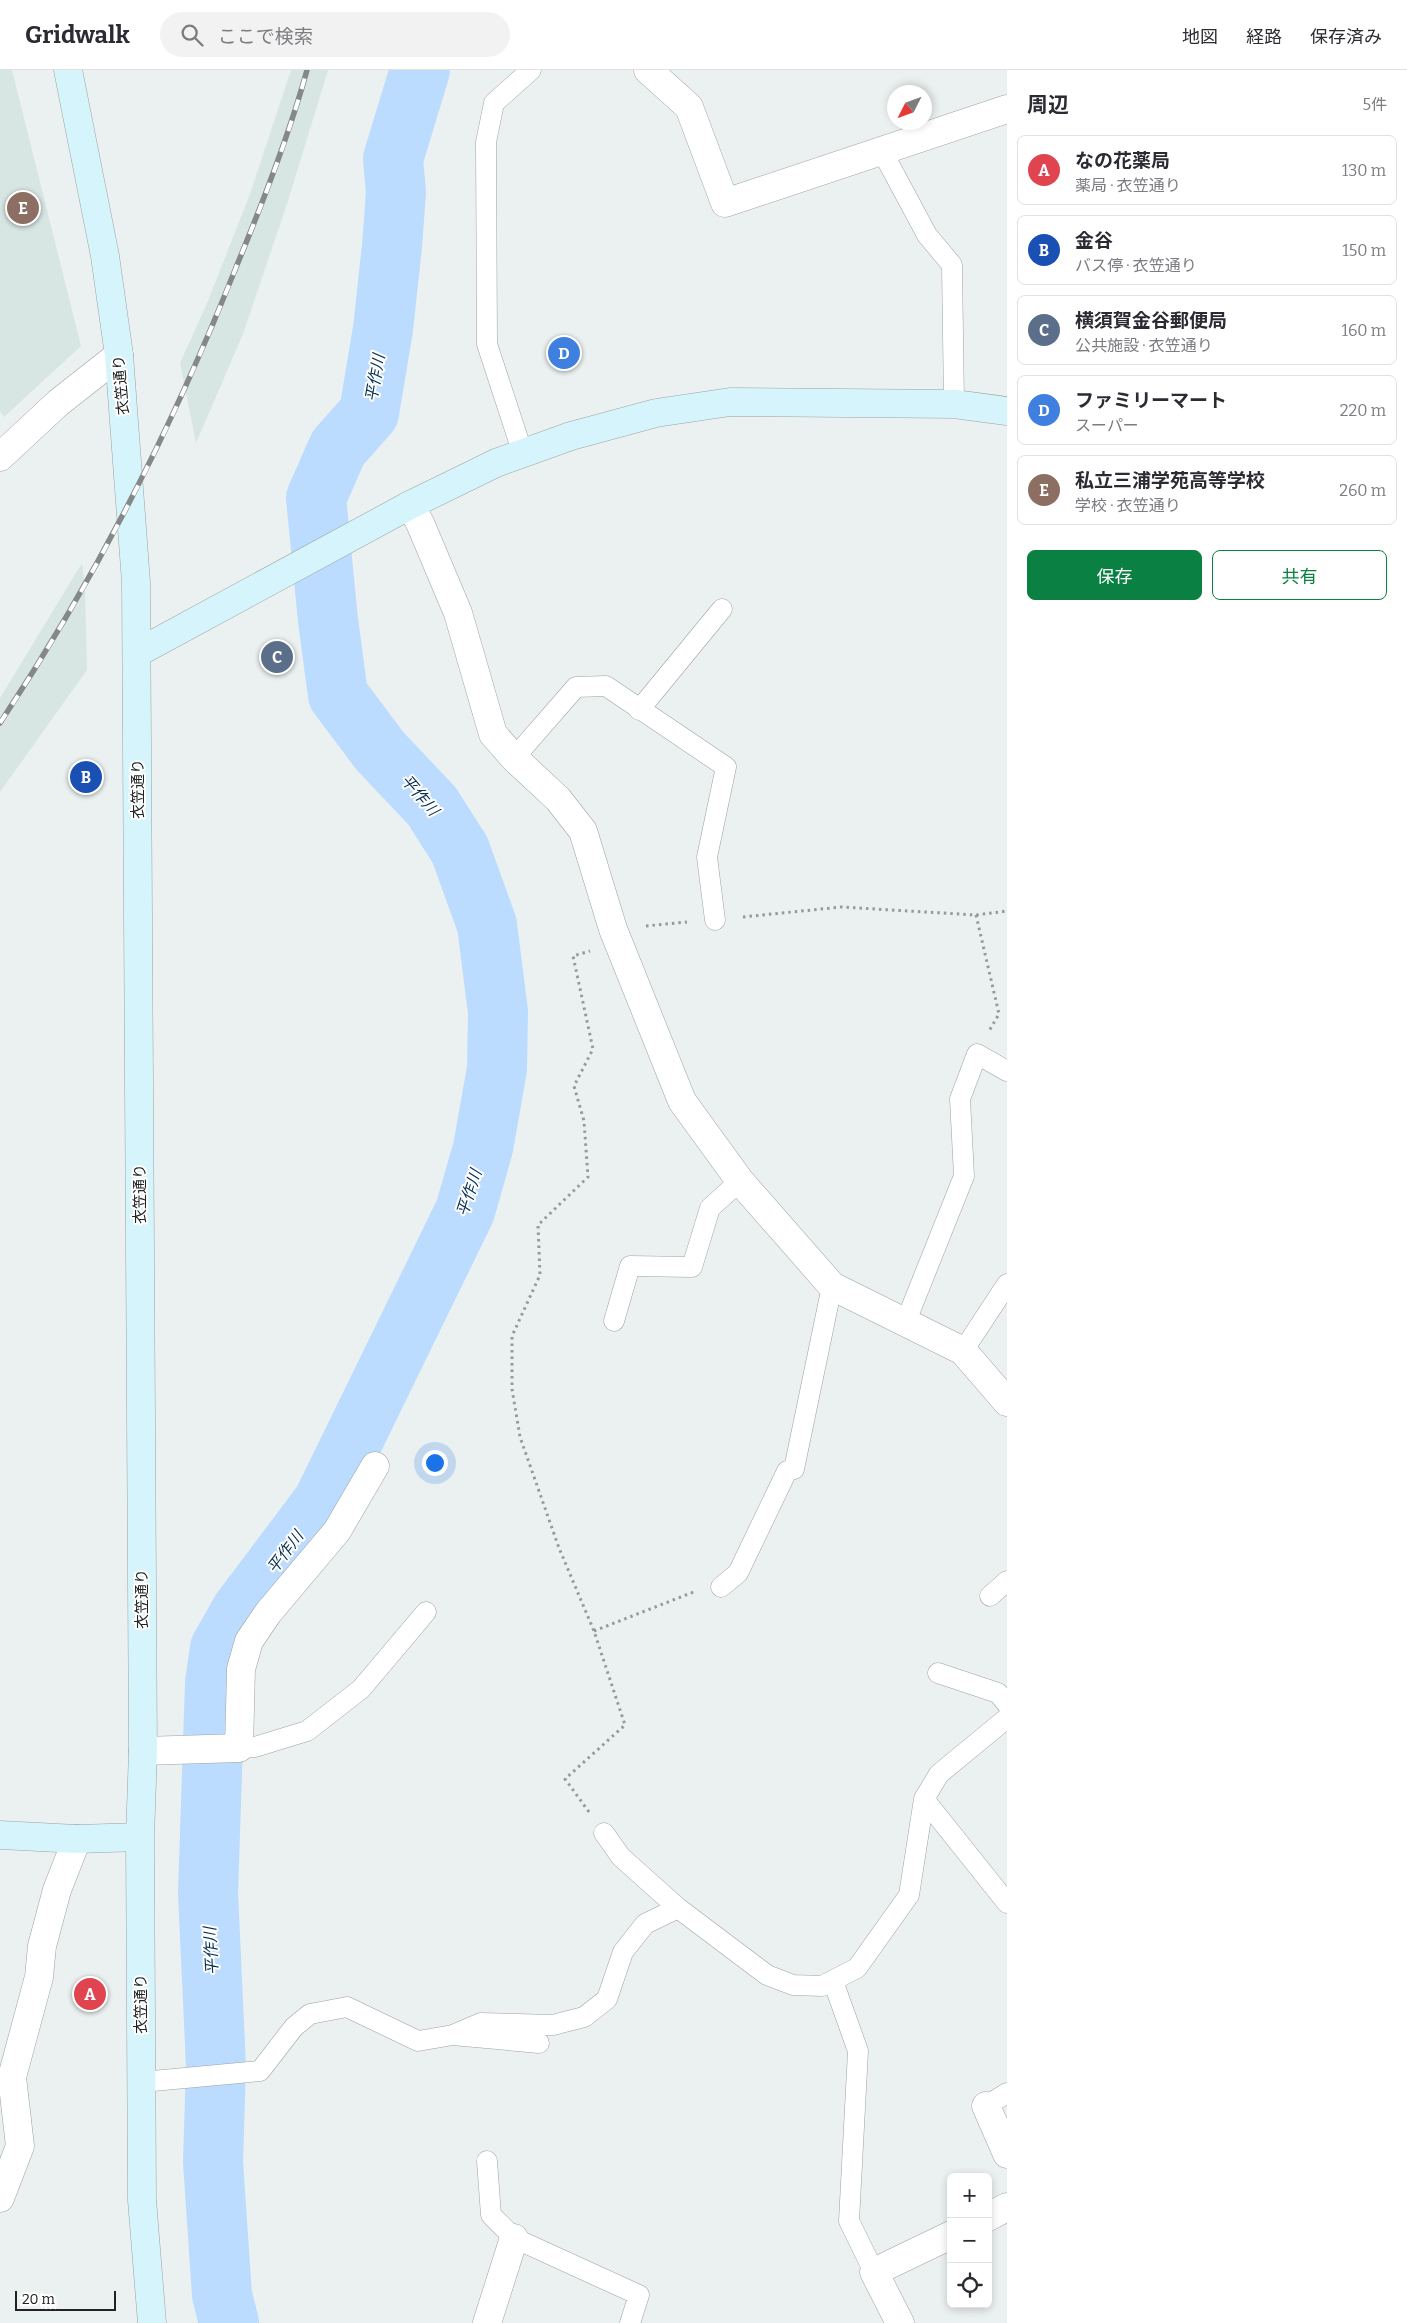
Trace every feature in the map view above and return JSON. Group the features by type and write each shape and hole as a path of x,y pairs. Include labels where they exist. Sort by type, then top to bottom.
{"street":[{"name":"衣笠通り","path":"68,70 105,256 119,355 136,582 143,1751 140,1837 142,2200 152,2323"},
{"path":"648,70 689,107 725,203 1007,109"},
{"path":"0,457 58,403 119,355"},
{"path":"137,652 410,506 496,463 570,436 656,413 730,402 954,404 1007,411"},
{"path":"410,506 420,524 458,612 493,734 514,758 558,799 583,831 616,936 682,1101 740,1181 832,1286 963,1350 1007,1402"},
{"path":"143,1751 239,1748 241,1669 249,1641 268,1613 337,1531 375,1466"},
{"path":"0,1835 77,1839 140,1837"},
{"path":"0,2198 20,2146 12,2076 39,1977 42,1946 57,1890 77,1839"},
{"path":"997,2100 1007,2154"},
{"path":"992,2215 1007,2208"},
{"path":"900,2323 874,2272 947,2237"},
{"path":"487,2323 514,2238"}],"lane":[{"path":"523,454 487,344 486,142 494,103 531,70"},
{"path":"882,151 927,235 952,265 954,404"},
{"path":"639,710 722,609"},
{"path":"514,758 576,686 606,686 726,767 707,857 715,920"},
{"path":"906,1321 964,1176 960,1099 977,1054 1007,1072"},
{"path":"614,1321 630,1266 692,1267 710,1208 740,1181"},
{"path":"963,1350 1007,1284"},
{"path":"721,1587 738,1573 787,1471 794,1469 832,1286"},
{"path":"990,1596 1007,1581"},
{"path":"239,1748 255,1748 307,1731 361,1689 426,1612"},
{"path":"938,1673 998,1693 1007,1704"},
{"path":"604,1833 621,1856 678,1908 767,1975 793,1985 822,1986 857,1968 909,1895 924,1799 939,1774 1007,1718"},
{"path":"924,1799 1007,1903"},
{"path":"142,2082 260,2071 294,2027 310,2014 347,2007 418,2042 453,2035 481,2023 553,2025 584,2017 607,1999 623,1952 645,1924 678,1908"},
{"path":"833,1981 858,2051 850,2221 874,2272"},
{"path":"453,2035 539,2043"},
{"path":"487,2161 491,2216 514,2238 639,2295 630,2323"}],"path":[{"path":"604,1833 566,1778 625,1725 594,1631 559,1548 520,1437 512,1389 512,1336 540,1275 538,1225 588,1177 584,1121 574,1086 593,1049 573,956 616,936 715,920 841,907 976,915 1007,911"},
{"path":"976,915 998,1014 977,1054"},
{"path":"594,1631 703,1588 721,1587"}],"shaded area":[{"path":"0,70 12,70 81,346 4,417 0,411"},
{"path":"291,70 328,70 288,201 243,334 196,443 180,363 208,301 250,194"},
{"path":"82,563 85,587 87,670 0,792 0,698"}],"waterway":[{"name":"平作川","path":"229,2323 222,2295 213,2162 216,2066 208,1893 215,1683 220,1648 241,1611 323,1502 465,1211 483,1148 497,1069 498,1012 487,925 460,850 432,806 380,751 338,695 328,620 316,498 338,448 369,413 383,329 392,246 396,192 393,159 420,70"}],"railway":[{"path":"0,723 69,613 159,443 212,325 256,217 284,144 307,70"}],"place":[{"name":"私立三浦学苑高等学校","path":"23,208"},
{"name":"ファミリーマート","path":"564,353"},
{"name":"横須賀金谷郵便局","path":"277,657"},
{"name":"金谷","path":"86,777"},
{"name":"なの花薬局","path":"90,1994"}]}
